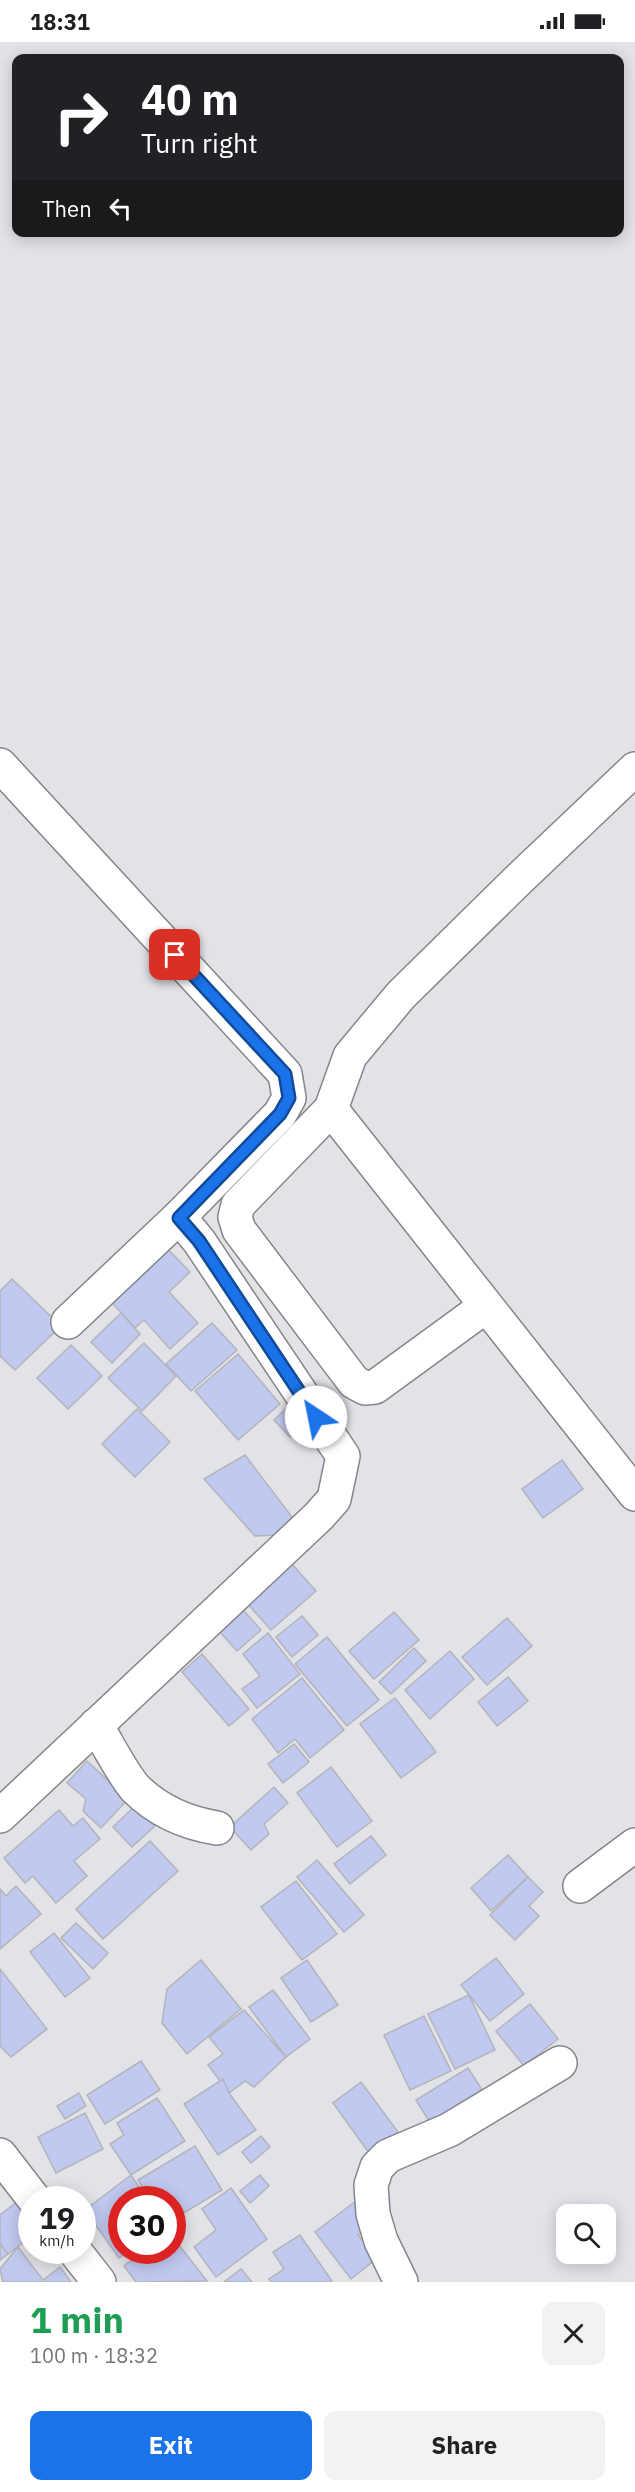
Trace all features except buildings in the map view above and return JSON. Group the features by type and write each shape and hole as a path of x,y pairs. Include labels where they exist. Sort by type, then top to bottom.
{"street":[{"path":"0,765 285,1074 289,1098 280,1114 179,1218 68,1322"},
{"path":"486,1306 375,1388 365,1388 354,1382 239,1230 235,1217 238,1205 331,1109 350,1056 401,995 635,769"},
{"path":"331,1109 635,1494"},
{"path":"0,1816 319,1516 334,1499 343,1456 199,1241 179,1218"},
{"path":"96,1725 135,1788 172,1816 191,1824 217,1828"},
{"path":"580,1886 635,1845"},
{"path":"401,2282 381,2241 373,2214 371,2185 377,2167 388,2156 449,2130 560,2063"},
{"path":"0,2155 24,2186"},
{"path":"85,2264 99,2282"}],"route":[{"path":"175,955 285,1074 289,1098 280,1114 179,1218 199,1241 316,1417"}]}
